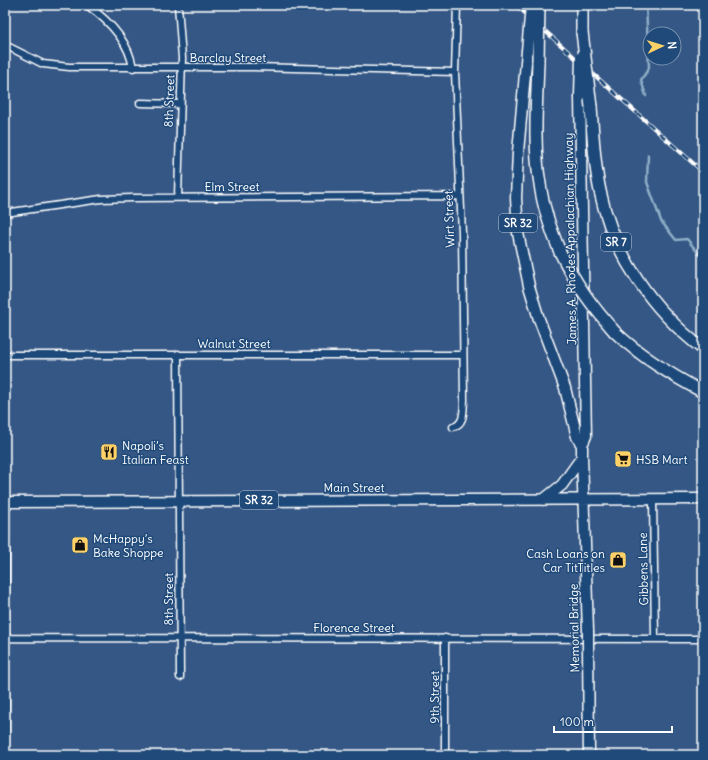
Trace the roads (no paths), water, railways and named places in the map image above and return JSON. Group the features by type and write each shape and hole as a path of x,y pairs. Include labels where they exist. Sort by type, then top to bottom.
{"highway":[{"path":"539,5 537,119 540,184 548,220 560,252 579,288 596,311 615,332 633,349 658,366 703,392"},
{"name":"SR 7","path":"582,5 582,32 599,187 605,212 617,244 632,272 644,289 678,326 703,349"}],"main road":[{"name":"James A. Rhodes Appalachian Highway","path":"531,5 518,152 516,198 518,233 529,286 539,319 561,373 577,437 582,445"},
{"name":"James A. Rhodes Appalachian Highway","path":"582,32 580,97 586,436 582,445 582,457 585,501"},
{"path":"543,500 562,485 582,457"},
{"name":"Main Street","path":"5,502 178,500 585,501 703,499"},
{"name":"Memorial Bridge","path":"585,501 589,755"}],"street":[{"path":"87,5 97,12 120,36 131,56 133,68"},
{"name":"8th Street","path":"178,5 181,68 178,197"},
{"name":"Wirt Street","path":"453,427 460,424 463,416 463,354 456,72 457,5"},
{"name":"Barclay Street","path":"5,45 31,59 54,66 133,68 252,67 456,72"},
{"path":"140,103 180,104"},
{"name":"Elm Street","path":"5,213 101,199 178,197 459,196"},
{"name":"8th Street","path":"178,354 180,677"},
{"name":"Walnut Street","path":"5,355 463,354"},
{"name":"Gibbens Lane","path":"653,500 655,638"},
{"path":"5,502 5,755"},
{"name":"Florence Street","path":"5,638 703,639"},
{"name":"9th Street","path":"445,638 445,755"}],"waterway":[{"path":"646,5 649,68 641,80 646,96"},
{"path":"648,155 647,182 661,221 676,240 687,239 703,259"}],"railway":[{"path":"516,5 703,172"}],"place":[{"name":"Napoli’s Italian Feast","path":"109,452"},
{"name":"HSB Mart","path":"623,459"},
{"name":"McHappy’s Bake Shoppe","path":"80,545"},
{"name":"Cash Loans on Car TitTitles","path":"618,560"}]}
